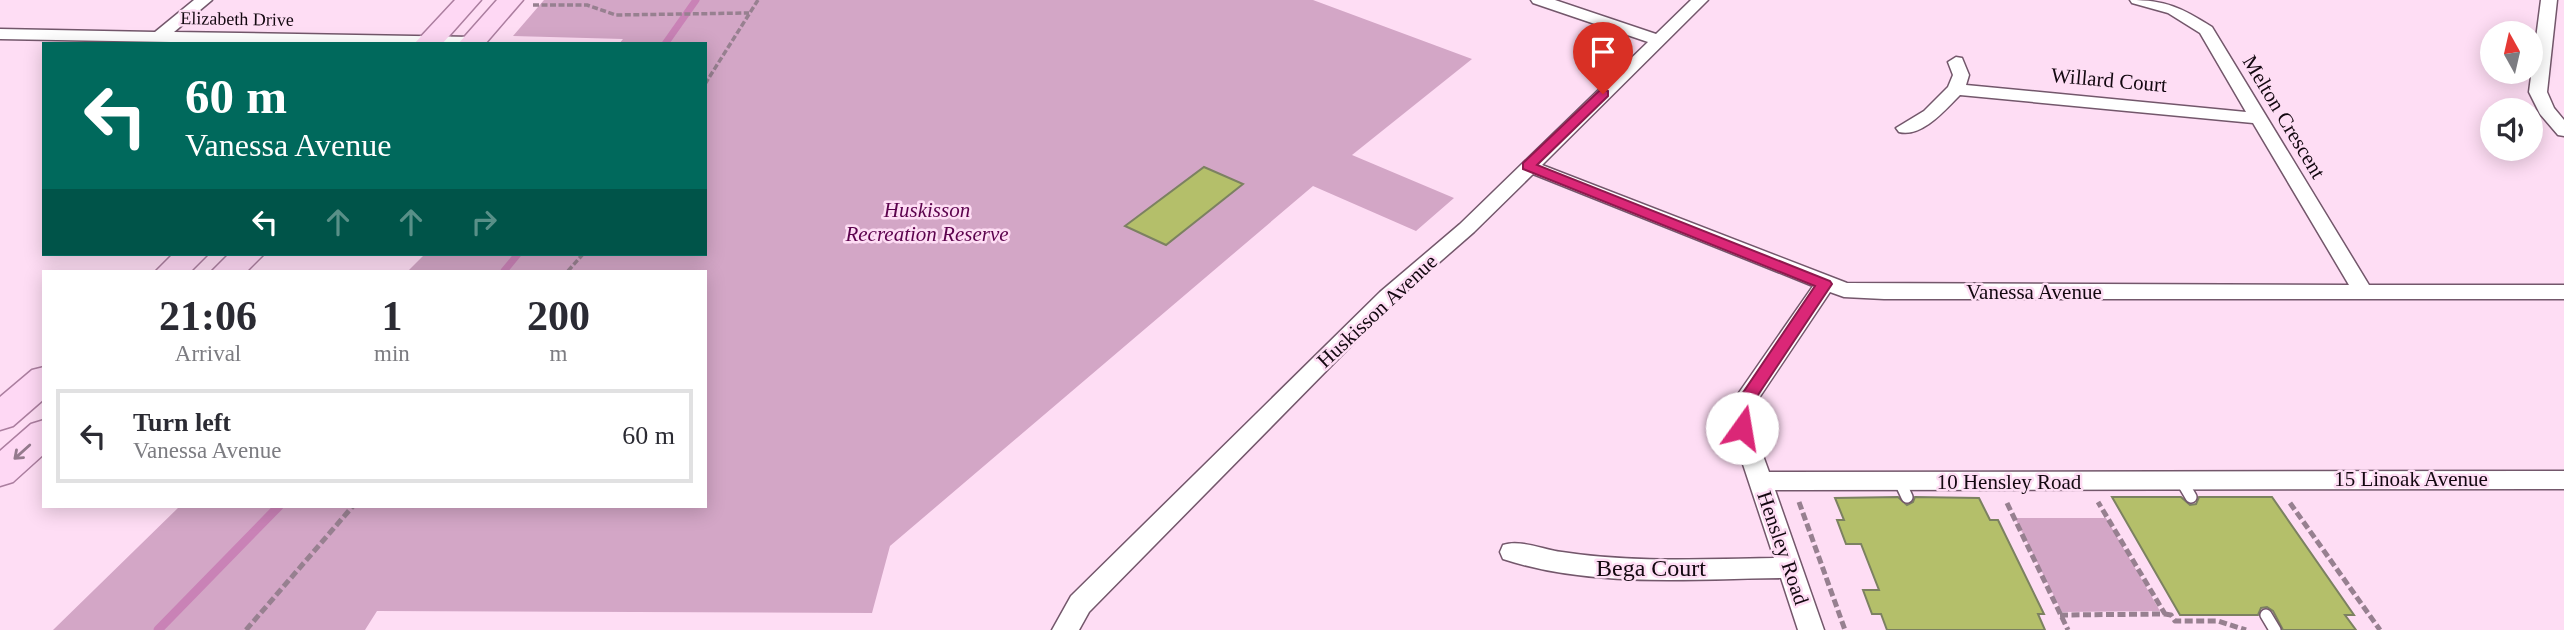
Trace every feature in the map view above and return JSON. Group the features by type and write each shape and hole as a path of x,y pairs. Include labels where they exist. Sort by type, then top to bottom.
{"main road":[{"path":"429,42 469,0"},
{"path":"473,42 509,2"},
{"path":"173,270 190,256"},
{"path":"229,270 246,256"},
{"path":"0,417 42,381"},
{"path":"0,472 42,435"}],"street":[{"path":"158,37 204,0"},
{"path":"1539,0 1658,40"},
{"name":"Huskisson Avenue","path":"1065,630 1080,604 1387,298 1467,228 1700,0"},
{"name":"Melton Crescent","path":"2138,0 2174,10 2206,30 2363,292"},
{"path":"2549,0 2538,92 2546,110 2564,131"},
{"name":"Elizabeth Drive","path":"0,34 383,42"},
{"path":"1905,128 1930,115 1956,89 1961,75 1956,62"},
{"name":"Willard Court","path":"1956,89 2257,118"},
{"name":"Vanessa Avenue","path":"1528,166 1825,284 1844,289 1884,292 2564,292"},
{"name":"Hensley Road","path":"1811,630 1742,428 1741,415 1744,403 1825,284"},
{"name":"10 Hensley Road","path":"1760,481 1904,490 2186,488 2258,479"},
{"name":"15 Linoak Avenue","path":"2258,479 2564,480"},
{"name":"Bega Court","path":"1513,552 1547,562 1585,568 1790,568"}],"lane":[{"path":"2266,615 2275,630"}],"path":[{"path":"707,81 758,0"},
{"path":"509,2 582,2 605,5 616,15 749,13"},
{"path":"569,270 581,256"},
{"path":"1796,493 1845,630"},
{"path":"2283,494 2379,630"},
{"path":"2094,495 2165,614"},
{"path":"2004,497 2068,630"},
{"path":"246,630 351,508"},
{"path":"2060,615 2165,614 2171,615 2175,621 2218,621 2246,630"}],"green space":[{"name":"Huskisson Recreation Reserve","path":"544,0 1313,0 1472,59 1352,155 1454,198 1416,231 1313,186 890,546 872,613 377,611 365,630 53,630 178,508 707,508 707,270 409,270 423,256 707,256 707,42 621,42 623,39 513,36"},
{"path":"2015,518 2106,518 2160,611 2062,612"}],"building":[{"path":"1204,167 1243,184 1166,245 1125,226"},
{"path":"1898,497 1907,505 1913,502 1915,497 1979,498 1990,520 1998,520 2044,614 2038,614 2045,630 1887,630 1881,614 1872,614 1863,590 1879,590 1861,544 1846,544 1837,520 1844,520 1835,498"},
{"path":"2112,497 2181,497 2190,505 2196,504 2199,497 2272,497 2354,615 2345,615 2356,630 2283,630 2273,611 2267,607 2261,608 2258,615 2180,615"}],"waterway":[{"path":"666,42 696,0"},
{"path":"505,270 516,256"},
{"path":"158,630 277,508"}],"route":[{"path":"1603,94 1528,166 1825,284 1744,403 1742,428"}]}
